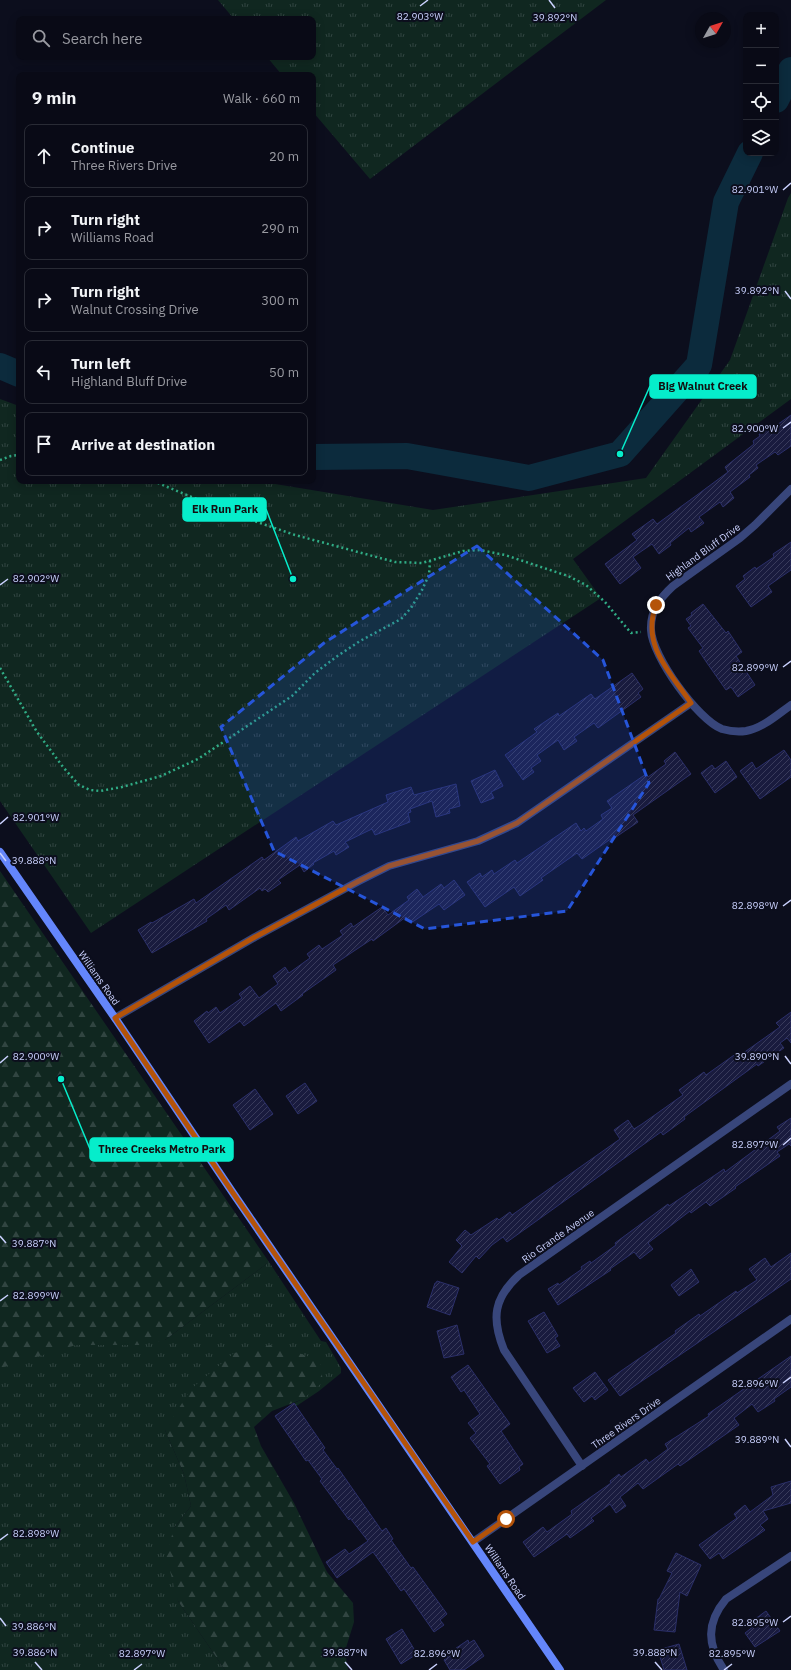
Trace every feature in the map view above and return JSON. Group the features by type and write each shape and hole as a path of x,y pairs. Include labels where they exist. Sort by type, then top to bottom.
{"main road":[{"name":"Williams Road","path":"0,852 560,1670"}],"street":[{"name":"Highland Bluff Drive","path":"791,489 750,530 663,594 656,605 652,617 651,630 658,655 691,703 701,715 722,728 734,731 758,727 791,705"},
{"path":"115,1018 255,937 383,869 478,841 517,823 691,703"},
{"name":"Rio Grande Avenue","path":"582,1466 504,1350 498,1337 495,1323 496,1310 501,1296 519,1275 791,1084"},
{"name":"Three Rivers Drive","path":"473,1542 791,1319"},
{"path":"724,1670 713,1650 711,1639 714,1617 719,1607 726,1599 791,1556"}],"path":[{"path":"0,460 16,455"},
{"path":"160,484 228,512 295,535 395,562 422,563 463,551 480,550 505,555 568,576 586,585 605,602 631,633 651,630"},
{"path":"0,668 37,732 63,767 79,785 90,790 100,791 122,787 161,776 183,767 209,752 292,696 336,656 401,619 411,608 422,590 429,575 430,561"}],"highlighted area":[{"path":"477,546 603,660 649,783 567,911 425,929 274,851 221,727 324,643"}],"green space":[{"path":"218,0 606,0 370,179 316,116 316,72 280,72 270,60 316,60 316,16 231,16"},
{"path":"791,193 791,399 573,559 601,598 91,933 0,801 0,399 16,405 16,484 275,484 433,510 646,478 730,360"},
{"path":"0,871 269,1262 165,1340 139,1345 76,1345 0,1368"},
{"path":"0,901 165,1340 269,1262 321,1341 326,1342 341,1368 341,1373 319,1391 295,1407 294,1403 303,1399 165,1430 184,1474 191,1506 174,1528 178,1601 225,1670 0,1670"},
{"path":"275,1344 320,1361 323,1382 303,1399 272,1411 254,1427 261,1446 294,1503 327,1572 353,1603 354,1622 345,1651 348,1670 225,1670 178,1601 166,1556 174,1528 191,1506 184,1474 165,1430 191,1389 234,1353"}],"building":[{"path":"791,415 791,446 778,455 775,452 756,465 758,468 749,475 750,477 730,492 734,498 723,507 720,502 699,517 704,523 691,532 689,528 659,554 652,544 633,557 641,568 620,584 605,564 637,540 632,534 653,519 657,524 728,472 725,467 754,444 753,441 760,436 759,434 773,425 774,427"},
{"path":"791,542 791,570 768,586 772,592 751,607 736,586 745,579 743,576 755,567 756,569 774,557 773,554"},
{"path":"703,604 726,633 728,631 742,652 736,656 755,685 738,697 731,687 726,690 699,651 703,648 688,628 691,626 686,619"},
{"path":"632,673 643,689 638,693 641,697 598,728 594,723 574,737 577,741 564,750 558,740 537,755 541,761 531,768 534,772 523,780 505,755 537,732 534,729 558,713 559,716 591,694 595,699"},
{"path":"784,750 791,760 791,777 760,799 740,771 752,762 756,769"},
{"path":"675,752 691,774 633,815 638,822 582,859 577,853 541,878 543,880 520,896 514,887 485,907 467,882 480,873 482,877 492,870 494,874 515,860 517,863 576,823 581,831 584,828 586,831 603,819 601,815 612,808 607,801 646,774 648,777 666,764 664,761"},
{"path":"726,761 737,777 715,793 701,773 712,765 715,769"},
{"path":"495,770 503,786 491,792 494,798 481,803 471,781"},
{"path":"456,784 460,806 449,809 450,813 436,817 432,801 410,809 411,812 408,813 410,822 375,835 372,829 345,842 349,847 336,855 334,851 313,863 314,864 304,872 300,865 278,880 281,883 268,892 265,889 262,891 260,888 229,910 226,905 206,919 207,921 152,953 138,930 194,899 196,903 262,857 264,860 296,837 298,841 333,821 336,825 388,802 386,795 411,787 414,795"},
{"path":"454,880 465,895 444,910 439,904 411,923 406,917 373,941 372,939 333,965 336,970 281,1011 276,1003 244,1026 240,1021 209,1043 194,1021 207,1011 208,1013 216,1007 220,1013 242,998 239,994 250,986 259,998 278,984 273,976 285,967 289,973 310,958 307,954 319,945 322,949 343,935 340,931 351,923 353,927 382,907 388,915 409,900 407,897 417,889 423,897 441,884 444,888"},
{"path":"791,1012 791,1043 787,1038 780,1043 784,1048 758,1066 757,1064 684,1117 685,1119 663,1135 661,1132 507,1242 503,1237 492,1245 479,1259 476,1256 462,1273 449,1262 462,1246 456,1240 465,1230 471,1235 497,1218 499,1220 510,1212 512,1215 620,1139 614,1130 628,1120 634,1129 642,1124 683,1095 679,1090 704,1072 706,1075 737,1053 739,1056 780,1027 776,1023"},
{"path":"305,1083 317,1101 298,1114 286,1096"},
{"path":"255,1089 273,1114 250,1130 233,1105"},
{"path":"791,1118 791,1146 789,1144 777,1152 780,1156 710,1206 706,1202 691,1213 690,1211 648,1243 653,1249 640,1259 634,1252 610,1269 611,1270 558,1305 548,1289 558,1283 559,1285 582,1269 581,1267 590,1261 591,1263 616,1245 615,1243 668,1204 669,1206 724,1169 725,1172 780,1131 777,1127"},
{"path":"791,1253 791,1279 620,1396 608,1380 676,1333 675,1331 699,1314 700,1316 736,1291 737,1293 757,1280 749,1269 765,1258 771,1267"},
{"path":"691,1269 699,1282 679,1296 671,1285"},
{"path":"437,1281 459,1288 450,1315 427,1307"},
{"path":"544,1312 558,1336 555,1338 560,1346 547,1353 528,1321"},
{"path":"457,1325 464,1354 444,1358 437,1331"},
{"path":"791,1356 791,1387 774,1399 775,1401 758,1412 752,1404 734,1418 739,1425 680,1466 678,1464 643,1489 638,1483 620,1497 626,1506 616,1513 610,1504 591,1518 594,1521 570,1538 567,1534 534,1557 523,1542 543,1527 547,1532 572,1514 571,1511 611,1483 610,1481 619,1474 621,1477 646,1459 649,1463 668,1449 665,1444 709,1416 708,1414"},
{"path":"468,1365 510,1424 501,1431 523,1464 519,1467 520,1470 500,1484 487,1466 490,1464 470,1438 476,1433 468,1423 480,1414 464,1390 461,1392 451,1377"},
{"path":"595,1372 608,1390 595,1400 592,1396 584,1402 573,1388"},
{"path":"294,1403 325,1448 323,1450 337,1469 338,1468 382,1531 386,1528 393,1539 391,1540 411,1568 413,1567 447,1614 440,1620 444,1625 434,1632 404,1589 401,1591 373,1552 337,1578 326,1562 345,1549 349,1554 368,1541 350,1518 349,1520 320,1481 322,1479 308,1460 306,1461 275,1416"},
{"path":"791,1481 791,1503 763,1511 768,1519 760,1525 765,1530 723,1559 719,1553 710,1559 699,1545 737,1518 734,1514 745,1505 750,1512 773,1495 771,1487"},
{"path":"676,1553 701,1565 687,1596 680,1592 675,1632 654,1630 658,1599 672,1573 667,1571"},
{"path":"766,1611 780,1631 755,1647 745,1633 754,1626 751,1622"},
{"path":"402,1629 417,1654 401,1664 386,1639"},
{"path":"468,1640 469,1643 474,1640 484,1656 464,1670 450,1670 444,1660 448,1657 446,1655"},
{"path":"679,1644 687,1670 664,1670 658,1650"}],"waterway":[{"path":"779,94 791,70"},
{"path":"316,457 407,456 529,478 620,454 699,365 726,202 749,156"},
{"path":"0,366 16,373"}],"place":[{"name":"Big Walnut Creek","path":"620,454"},
{"name":"Elk Run Park","path":"293,579"},
{"name":"Three Creeks Metro Park","path":"61,1079"}],"route":[{"path":"506,1519 473,1542 267,1243 115,1018 255,937 389,866 478,841 517,823 691,703 658,655 653,642 651,630 652,617 656,605"}]}
